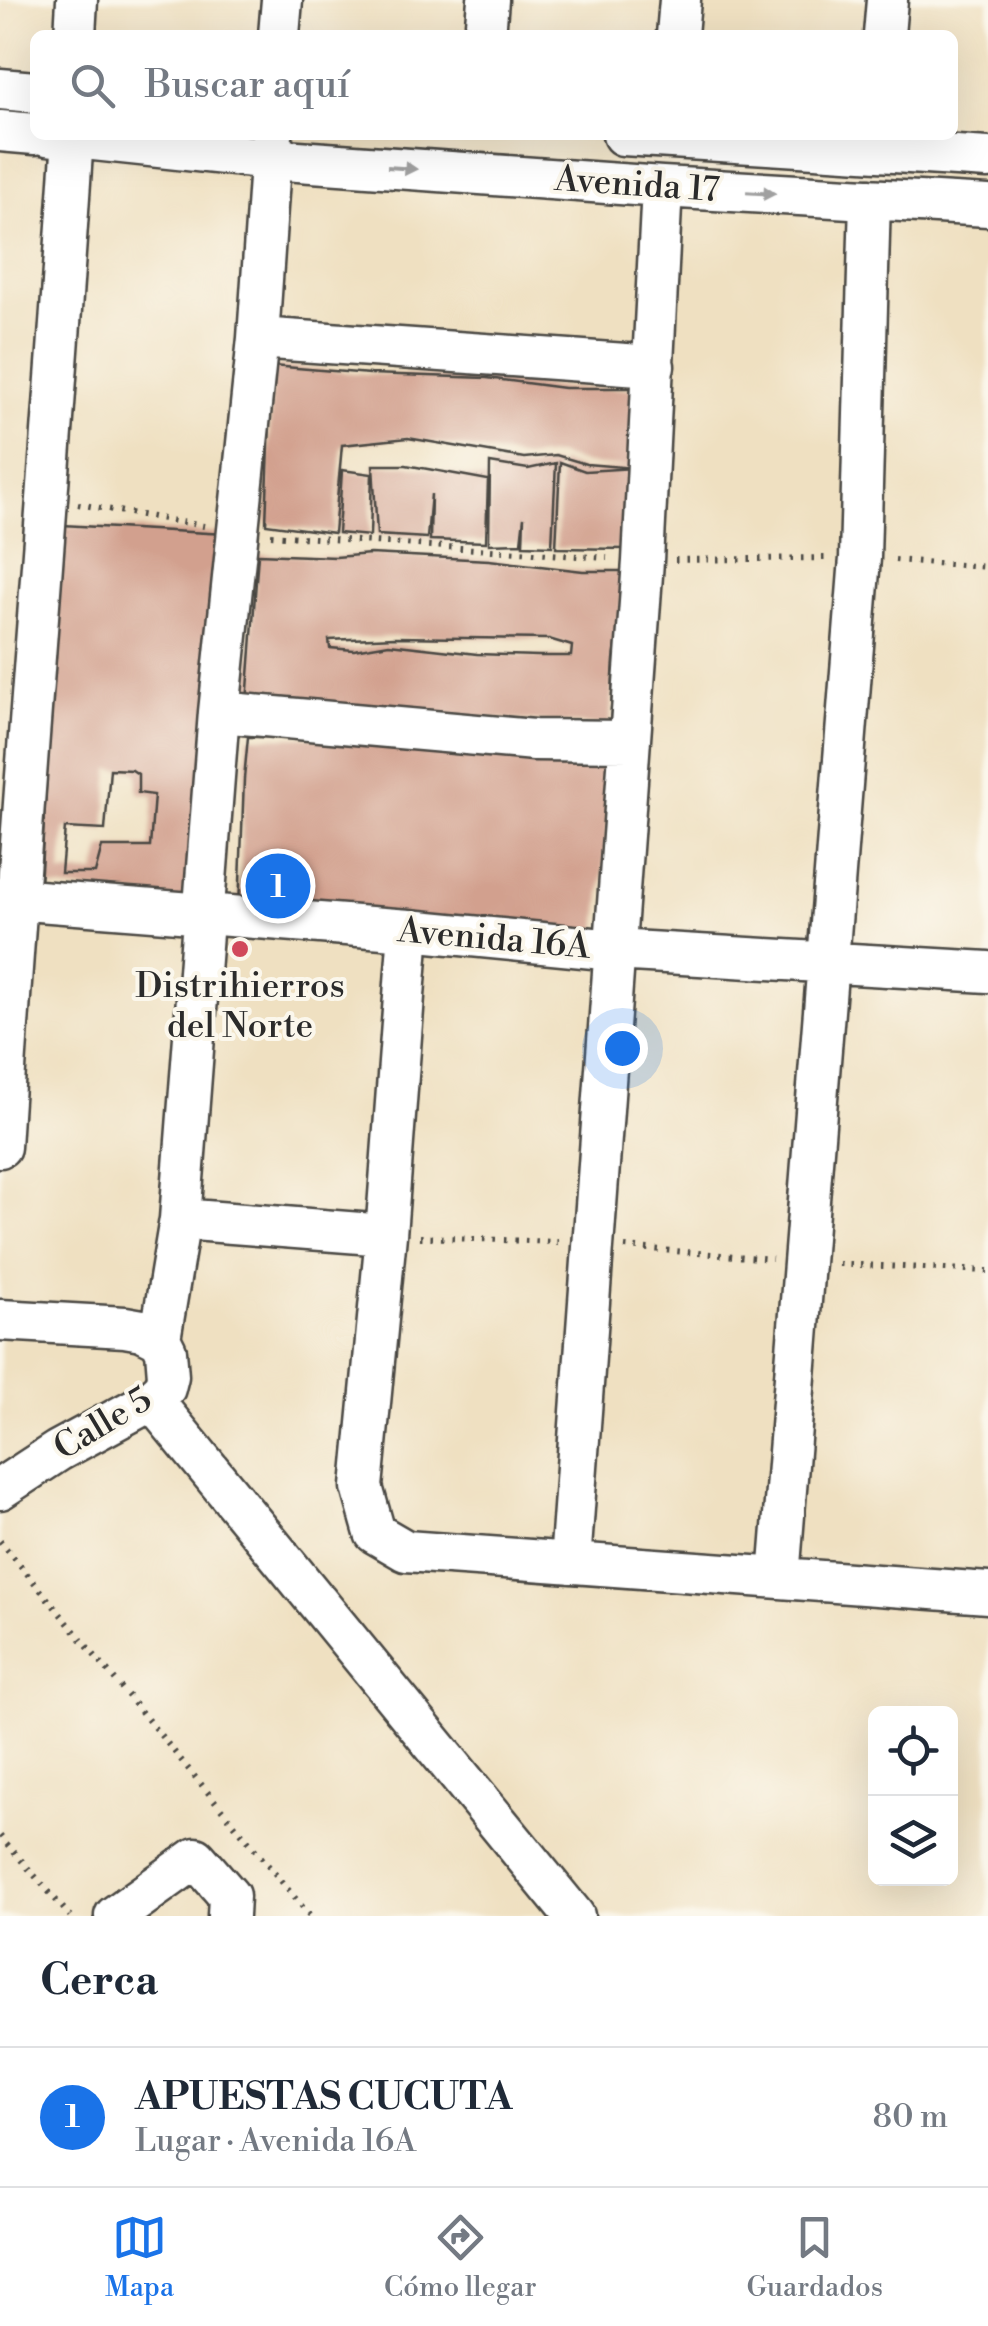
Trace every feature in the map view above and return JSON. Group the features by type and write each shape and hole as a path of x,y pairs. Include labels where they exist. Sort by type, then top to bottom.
{"street":[{"path":"75,30 77,0"},
{"path":"279,30 282,0"},
{"path":"485,30 488,0"},
{"path":"677,30 680,0"},
{"path":"885,30 888,0"},
{"path":"0,88 30,91"},
{"name":"Avenida 17","path":"0,131 30,133"},
{"path":"0,1147 8,899 49,500 52,140"},
{"name":"Avenida 17","path":"143,140 271,147 662,187 988,206"},
{"name":"Avenida 17","path":"784,140 873,143 988,158"},
{"name":"Calle 5","path":"0,1489 58,1451 152,1400 164,1388 168,1376 166,1350 160,1340 180,1218 219,712 258,338 271,147"},
{"path":"570,1563 643,561 662,187"},
{"path":"779,1578 860,558 870,199"},
{"path":"258,338 654,366"},
{"path":"219,712 534,740 629,742"},
{"name":"Avenida 16A","path":"8,899 614,950 988,972"},
{"path":"409,930 362,1487 375,1533 406,1550 988,1590"},
{"path":"180,1218 386,1235"},
{"path":"0,1320 126,1328 142,1330 160,1340"},
{"path":"152,1400 574,1916"},
{"path":"114,1916 196,1858 229,1896 228,1916"}],"path":[{"path":"49,500 237,532 643,561 860,558 988,567"},
{"path":"386,1235 593,1244 806,1262 988,1271"},
{"path":"0,1541 310,1916"},
{"path":"0,1836 70,1916"}],"building":[{"path":"272,366 487,378 564,388 641,388 634,468 586,464 556,455 524,458 408,438 342,445 334,533 266,524"},
{"path":"560,462 585,471 634,468 627,549 556,548"},
{"path":"490,463 528,469 556,463 552,546 523,545 524,517 521,543 489,544"},
{"path":"373,465 406,465 488,480 486,542 430,540 431,494 427,538 377,535"},
{"path":"342,470 372,474 370,536 338,533"},
{"path":"62,525 225,534 194,901 40,886","holes":["110,769 138,774 138,793 154,795 150,847 102,847 95,873 61,873 65,828 105,830"]},
{"path":"258,554 370,554 626,571 610,726 247,703","holes":["549,639 572,646 571,656 477,654 389,644 354,650 330,648 329,640"]},
{"path":"248,737 320,737 615,761 596,941 239,908"}],"place":[{"name":"APUESTAS CUCUTA","path":"278,886"},
{"name":"Distrihierros del Norte","path":"240,949"}]}
